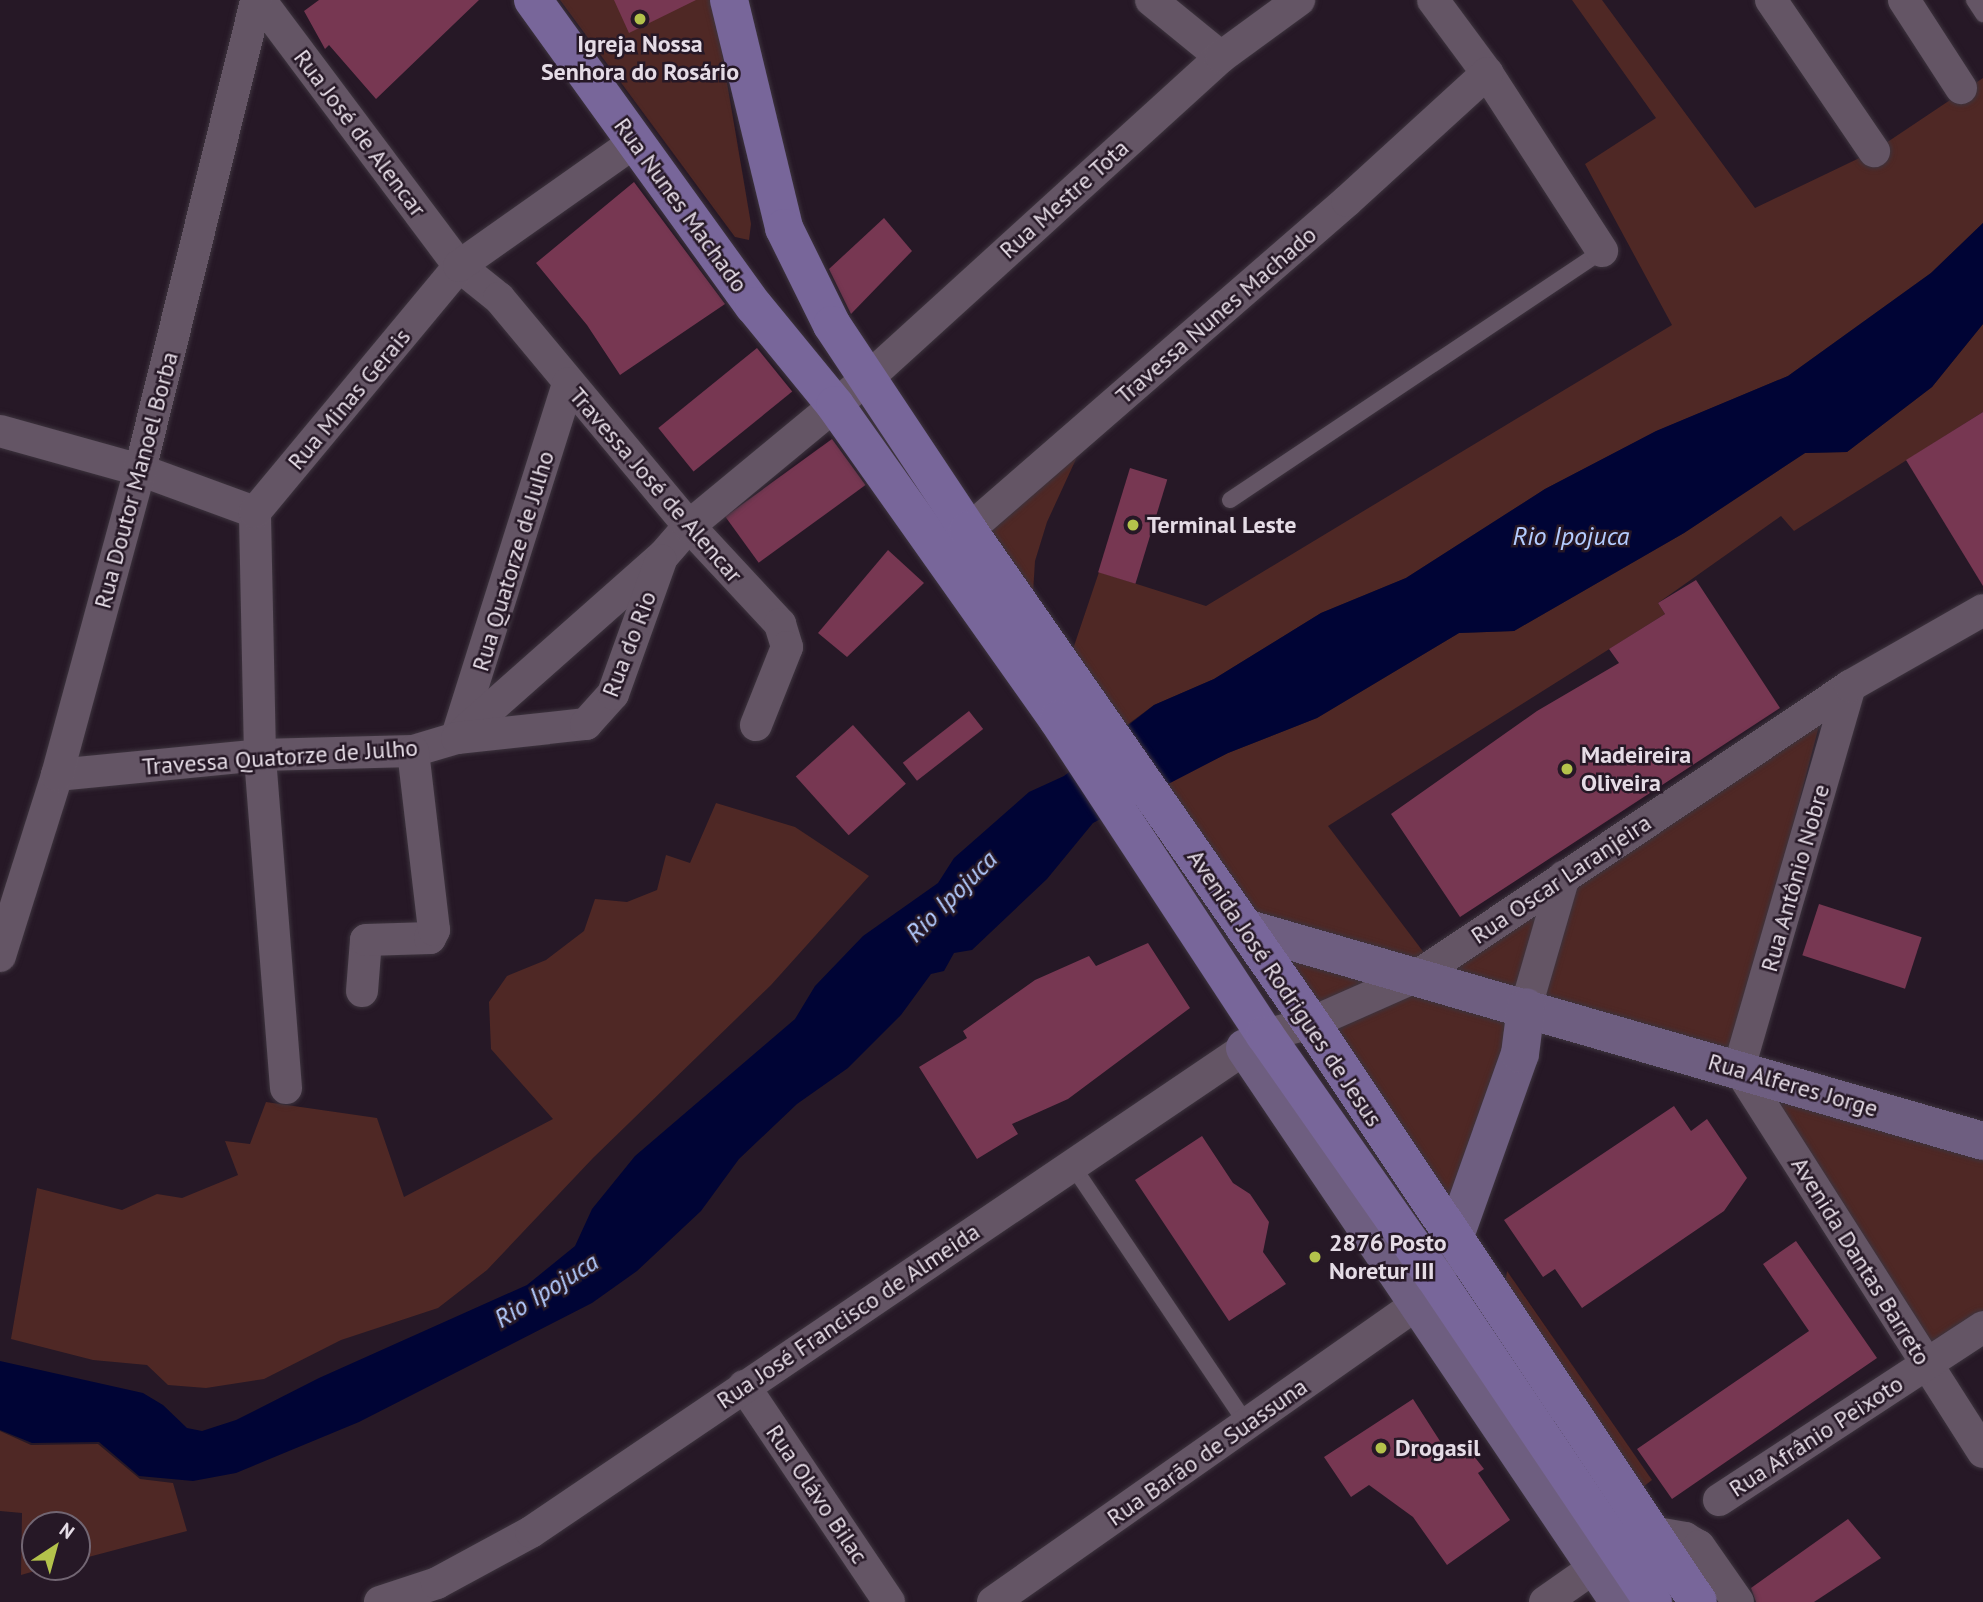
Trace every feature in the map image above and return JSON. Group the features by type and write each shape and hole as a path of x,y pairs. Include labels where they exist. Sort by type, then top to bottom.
{"main road":[{"name":"Rua Nunes Machado","path":"533,0 754,306 835,405"},
{"path":"729,0 784,228 804,275 867,379"},
{"name":"Avenida José Rodrigues de Jesus","path":"867,379 954,542"},
{"name":"Avenida José Rodrigues de Jesus","path":"835,405 954,542 1072,709 1207,873 1311,1023 1698,1602"},
{"name":"Avenida José Rodrigues de Jesus","path":"1072,709 1255,1042 1427,1289 1653,1602"}],"street":[{"name":"Rua José de Alencar","path":"258,0 459,267"},
{"name":"Rua Doutor Manoel Borba","path":"0,956 57,775 140,470 258,0"},
{"path":"1151,0 1221,57"},
{"name":"Rua Mestre Tota","path":"663,556 689,526 867,379 1221,57 1299,0"},
{"path":"1433,0 1488,73 1602,251"},
{"path":"1771,0 1874,151"},
{"path":"1904,0 1961,88"},
{"name":"Travessa Nunes Machado","path":"954,542 1347,201 1488,73"},
{"name":"Rua Minas Gerais","path":"256,512 459,267 636,141"},
{"name":"Travessa José de Alencar","path":"459,267 499,298 689,526 786,634 781,667 756,725"},
{"name":"Rua Quatorze de Julho","path":"457,738 568,383"},
{"path":"0,431 140,470 256,512 260,755 286,1088"},
{"path":"457,738 663,556"},
{"name":"Rua do Rio","path":"586,724 614,694 663,556"},
{"name":"Rua Oscar Laranjeira","path":"1311,1023 1417,976 1850,687 1983,610"},
{"name":"Rua Antônio Nobre","path":"1739,1069 1850,687"},
{"name":"Travessa Quatorze de Julho","path":"57,775 260,755 413,751 457,738 586,724"},
{"path":"362,991 363,943 430,938 434,930 413,751"},
{"path":"1427,1289 1454,1239 1520,1054 1526,1007 1564,876"},
{"name":"Rua Alferes Jorge","path":"1245,928 1983,1141"},
{"name":"Rua José Francisco de Almeida","path":"380,1602 437,1583 531,1532 1255,1042 1311,1023"},
{"path":"1520,1054 1602,1030"},
{"name":"Avenida Dantas Barreto","path":"1739,1069 1983,1452"},
{"name":"Rua Barão de Suassuna","path":"993,1602 1247,1424 1427,1289"},
{"name":"Avenida José Rodrigues de Jesus","path":"1427,1289 1595,1567 1619,1602"},
{"name":"Rua Afrânio Peixoto","path":"1719,1500 1983,1326"},
{"name":"Rua Olávo Bilac","path":"744,1386 889,1602"},
{"path":"1651,1532 1685,1538 1699,1546 1738,1602"},
{"path":"1545,1602 1595,1567"}],"lane":[{"path":"1973,0 1983,14"},
{"path":"1230,500 1602,251"},
{"path":"1072,1165 1247,1424"}],"shaded area":[{"path":"560,0 713,0 751,224 749,240 735,237"},
{"path":"1572,0 1602,0 1755,208 1874,151 1983,78 1983,223 1931,273 1788,376 1657,431 1545,489 1406,578 1321,613 1214,679 1154,705 1112,736 1073,649 1099,572 1206,606 1672,325 1585,164 1656,118"},
{"path":"1983,324 1983,412 1794,531 1781,516 1658,603 1665,614 1328,826 1431,962 1246,923 1150,791 1228,753 1317,718 1459,633 1514,631 1684,533 1805,453 1847,452 1932,387"},
{"path":"1082,446 1047,522 1035,561 1032,609 988,533"},
{"path":"1824,707 1731,1061 1531,1004 1568,879"},
{"path":"716,803 795,827 869,876 771,985 593,1158 487,1270 438,1308 341,1340 264,1379 206,1388 168,1385 147,1365 93,1360 11,1339 37,1188 122,1210 157,1194 182,1198 238,1175 225,1141 250,1144 266,1102 377,1118 404,1197 553,1119 491,1049 489,1002 507,976 546,960 584,931 595,899 627,902 657,890 666,855 690,863"},
{"path":"1560,882 1523,1004 1424,974"},
{"path":"1252,931 1410,977 1311,1018"},
{"path":"1418,979 1522,1009 1453,1232 1325,1036"},
{"path":"1770,1100 1983,1151 1983,1314 1928,1349"},
{"path":"1507,1271 1652,1480 1634,1494 1503,1297"},
{"path":"0,1431 31,1445 98,1444 140,1479 173,1483 187,1531 91,1556 91,1511 0,1511"}],"water":[{"name":"Rio Ipojuca","path":"1983,223 1983,324 1932,387 1847,452 1805,453 1684,533 1514,631 1459,633 1317,718 1228,753 1093,823 1047,879 972,950 954,953 944,971 931,974 901,1015 848,1068 797,1104 739,1159 701,1211 637,1271 592,1303 359,1422 236,1473 193,1481 139,1476 99,1442 32,1443 0,1430 0,1361 143,1393 163,1405 187,1428 202,1431 236,1420 319,1378 527,1285 575,1246 592,1209 635,1156 795,1019 815,986 863,936 938,883 954,858 1029,792 1064,776 1154,705 1214,679 1321,613 1406,578 1545,489 1656,431 1788,376 1931,273"}],"building":[{"path":"319,0 479,0 376,99 329,45 325,49 304,11"},
{"name":"Igreja Nossa Senhora do Rosário","path":"614,0 696,0 629,33"},
{"path":"634,182 725,304 620,375 587,325 536,263"},
{"path":"884,218 912,251 851,314 829,269"},
{"path":"757,348 792,392 694,471 658,428"},
{"path":"1983,412 1983,586 1906,460"},
{"path":"832,439 866,485 759,563 725,517"},
{"name":"Terminal Leste","path":"1130,468 1167,479 1135,584 1098,572"},
{"path":"888,550 924,583 847,657 818,633"},
{"path":"1696,580 1780,708 1460,917 1391,814 1537,711 1619,663 1609,649 1665,614 1658,603"},
{"path":"969,711 983,729 917,781 903,763"},
{"path":"853,725 906,784 849,835 796,777"},
{"path":"1819,904 1922,937 1905,989 1802,955"},
{"path":"1148,943 1190,1008 1068,1099 1012,1124 1018,1134 977,1159 919,1067 967,1038 963,1031 1035,980 1089,956 1096,966"},
{"path":"1674,1106 1691,1131 1707,1119 1747,1178 1724,1211 1582,1308 1555,1269 1543,1277 1504,1220"},
{"path":"1202,1136 1233,1183 1250,1194 1269,1222 1263,1252 1286,1284 1229,1321 1135,1180"},
{"path":"1796,1241 1877,1358 1672,1499 1637,1449 1809,1331 1763,1264"},
{"path":"1413,1399 1447,1452 1463,1442 1484,1469 1478,1473 1510,1520 1447,1565 1413,1517 1369,1485 1351,1497 1324,1457"},
{"path":"1848,1519 1881,1558 1814,1602 1756,1602 1751,1588"}],"place":[{"name":"Igreja Nossa Senhora do Rosário","path":"640,19"},
{"name":"Terminal Leste","path":"1133,525"},
{"name":"Madeireira Oliveira","path":"1567,769"},
{"name":"2876 Posto Noretur III","path":"1315,1257"},
{"name":"Drogasil","path":"1381,1448"}]}
